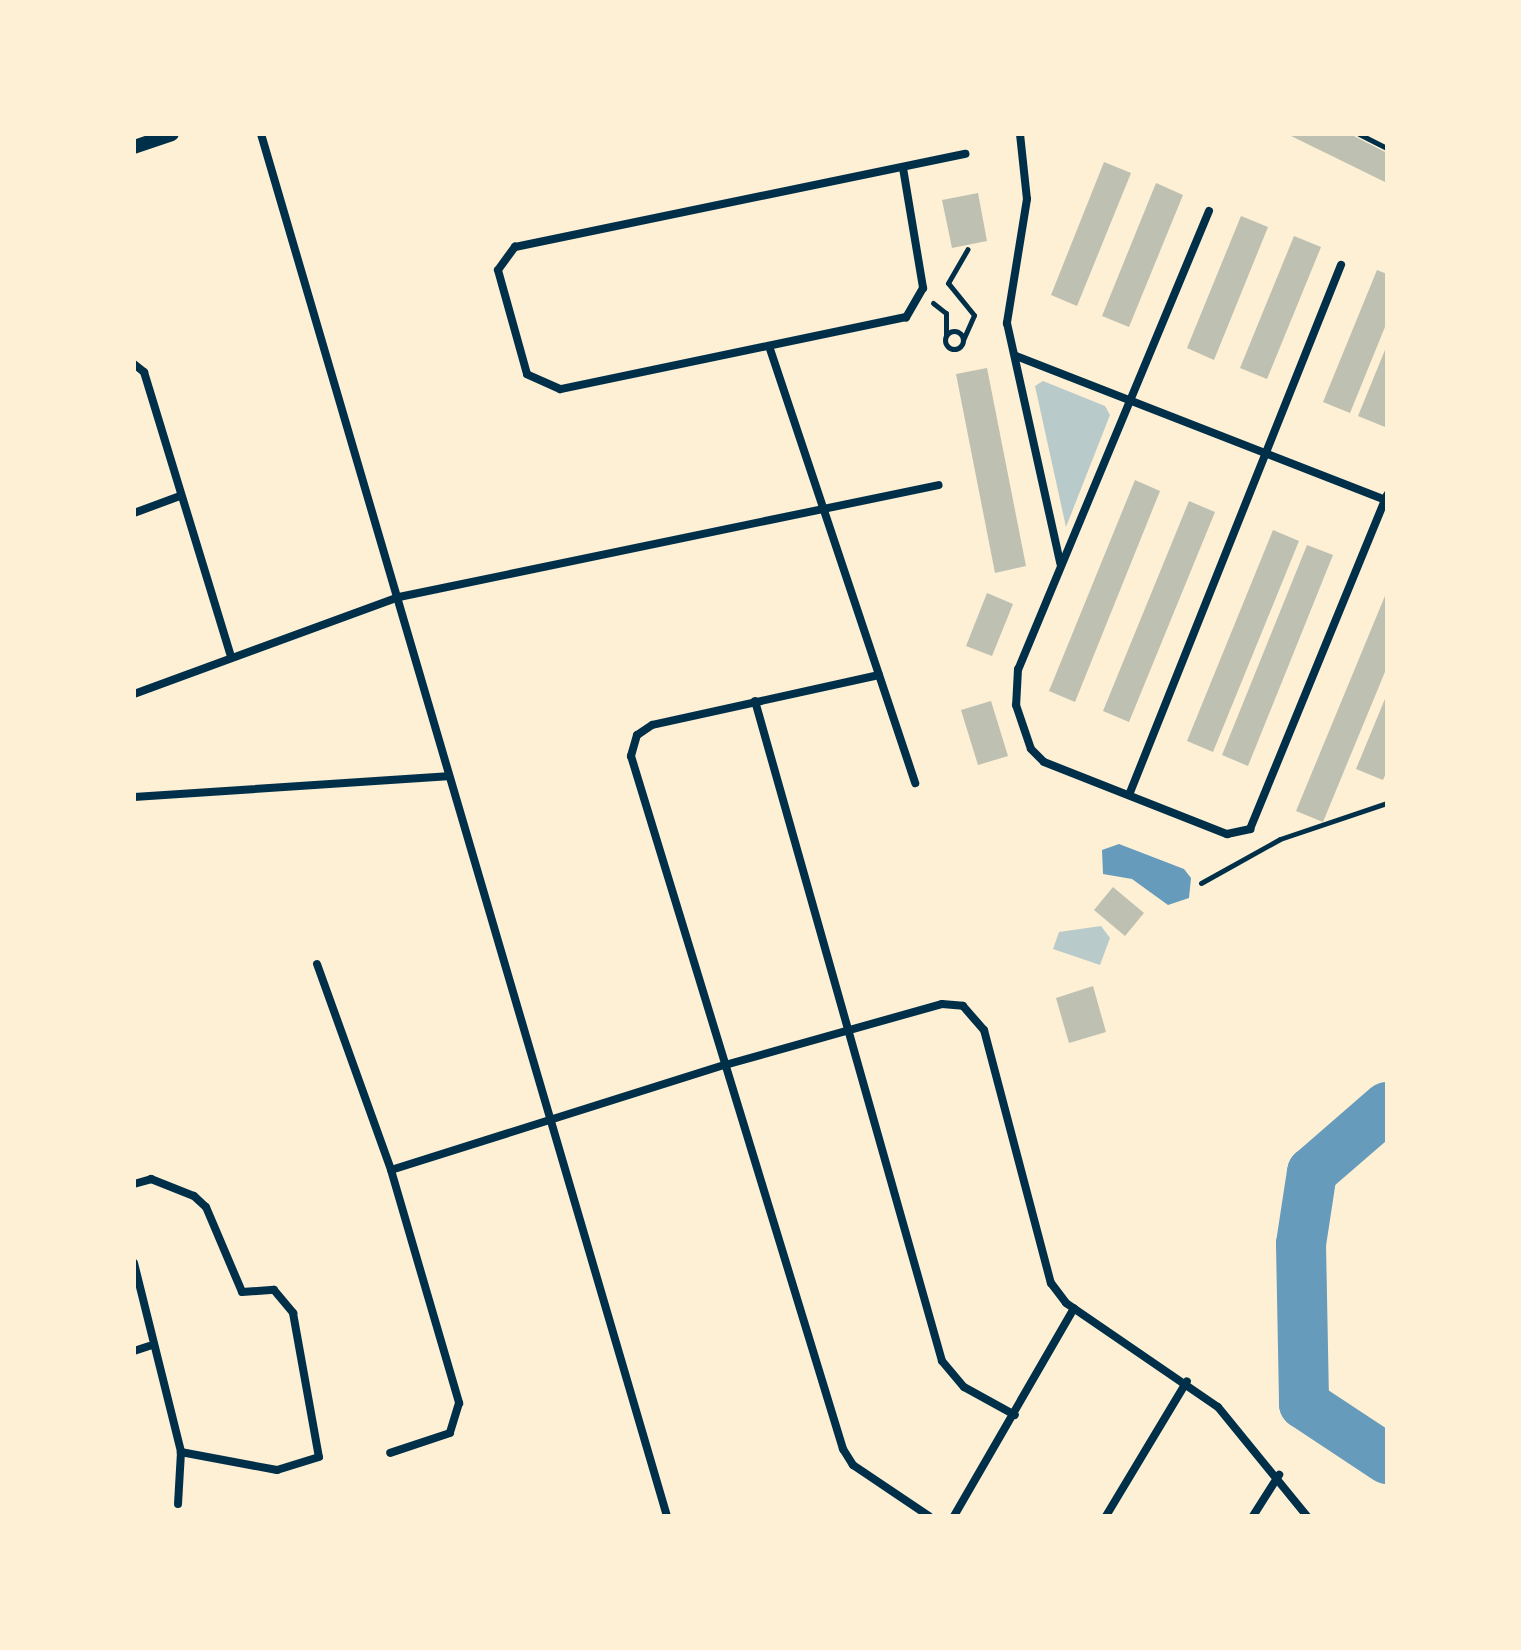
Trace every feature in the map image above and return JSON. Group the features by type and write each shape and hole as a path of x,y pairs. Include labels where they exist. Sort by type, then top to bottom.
{"street":[{"path":"134,147 172,134"},
{"path":"261,134 399,597 447,776 553,1116 667,1516"},
{"path":"1020,134 1027,199 1007,323 1060,564"},
{"path":"903,168 921,298 906,317 548,388 527,374 498,270 515,247 966,154"},
{"path":"1016,356 1128,400 1265,455 1386,499 1259,819 1227,834 1044,762 1031,749 1016,705 1018,669 1128,400 1209,211"},
{"path":"1129,795 1341,265"},
{"path":"769,346 819,512 915,783"},
{"path":"134,364 144,372 231,657"},
{"path":"134,694 399,597 939,485"},
{"path":"134,513 180,496"},
{"path":"879,675 652,725 631,747 843,1449 853,1465 929,1516"},
{"path":"755,701 942,1361 964,1387 1015,1415"},
{"path":"134,797 447,776"},
{"path":"317,964 391,1170 459,1403 450,1433 390,1453"},
{"path":"391,1170 553,1116 847,1030 942,1004 963,1006 984,1030 1051,1283 1074,1308 1187,1381 1279,1475 1307,1516"},
{"path":"134,1184 151,1179 194,1196 206,1207 242,1292 274,1290 293,1313 319,1457 277,1470 181,1452"},
{"path":"134,1263 149,1346 164,1367 181,1452 178,1504"},
{"path":"954,1516 1074,1308"},
{"path":"134,1351 149,1346"},
{"path":"1106,1516 1187,1381"},
{"path":"1253,1516 1279,1475"}],"path":[{"path":"1359,134 1387,148"},
{"path":"921,298 942,306 950,348 963,340 974,315 948,283 968,249"},
{"path":"946,335 954,330 963,340"},
{"path":"1201,883 1280,839 1387,803"}],"shaded area":[{"path":"1043,381 1105,406 1110,415 1066,527 1035,386"},
{"path":"1101,926 1110,938 1100,965 1053,949 1059,932"}],"water":[{"path":"1119,844 1184,869 1191,878 1189,898 1168,905 1132,879 1103,874 1102,850"}],"building":[{"path":"1287,134 1350,134 1387,153 1387,183"},
{"path":"1104,162 1131,173 1077,306 1051,295"},
{"path":"1156,183 1183,195 1129,327 1102,316"},
{"path":"978,193 987,241 952,248 942,200"},
{"path":"1241,216 1268,227 1214,360 1187,348"},
{"path":"1294,236 1321,247 1267,379 1240,368"},
{"path":"1377,270 1387,274 1387,322 1350,413 1323,402"},
{"path":"1387,345 1387,422 1385,427 1358,416"},
{"path":"987,368 1026,566 995,573 956,374"},
{"path":"1135,480 1160,491 1075,702 1049,691"},
{"path":"1189,501 1215,512 1129,722 1103,711"},
{"path":"1273,530 1299,541 1213,752 1187,741"},
{"path":"1307,545 1333,555 1248,766 1222,755"},
{"path":"1387,591 1387,667 1323,822 1296,811"},
{"path":"987,593 1013,604 992,656 966,646"},
{"path":"1387,694 1387,771 1383,780 1356,769"},
{"path":"991,701 1008,756 978,765 961,710"},
{"path":"1113,887 1144,913 1125,936 1094,910"},
{"path":"1093,986 1106,1032 1069,1043 1056,998"}],"waterway":[{"path":"1387,1107 1312,1172 1301,1244 1304,1404 1387,1459"}]}
